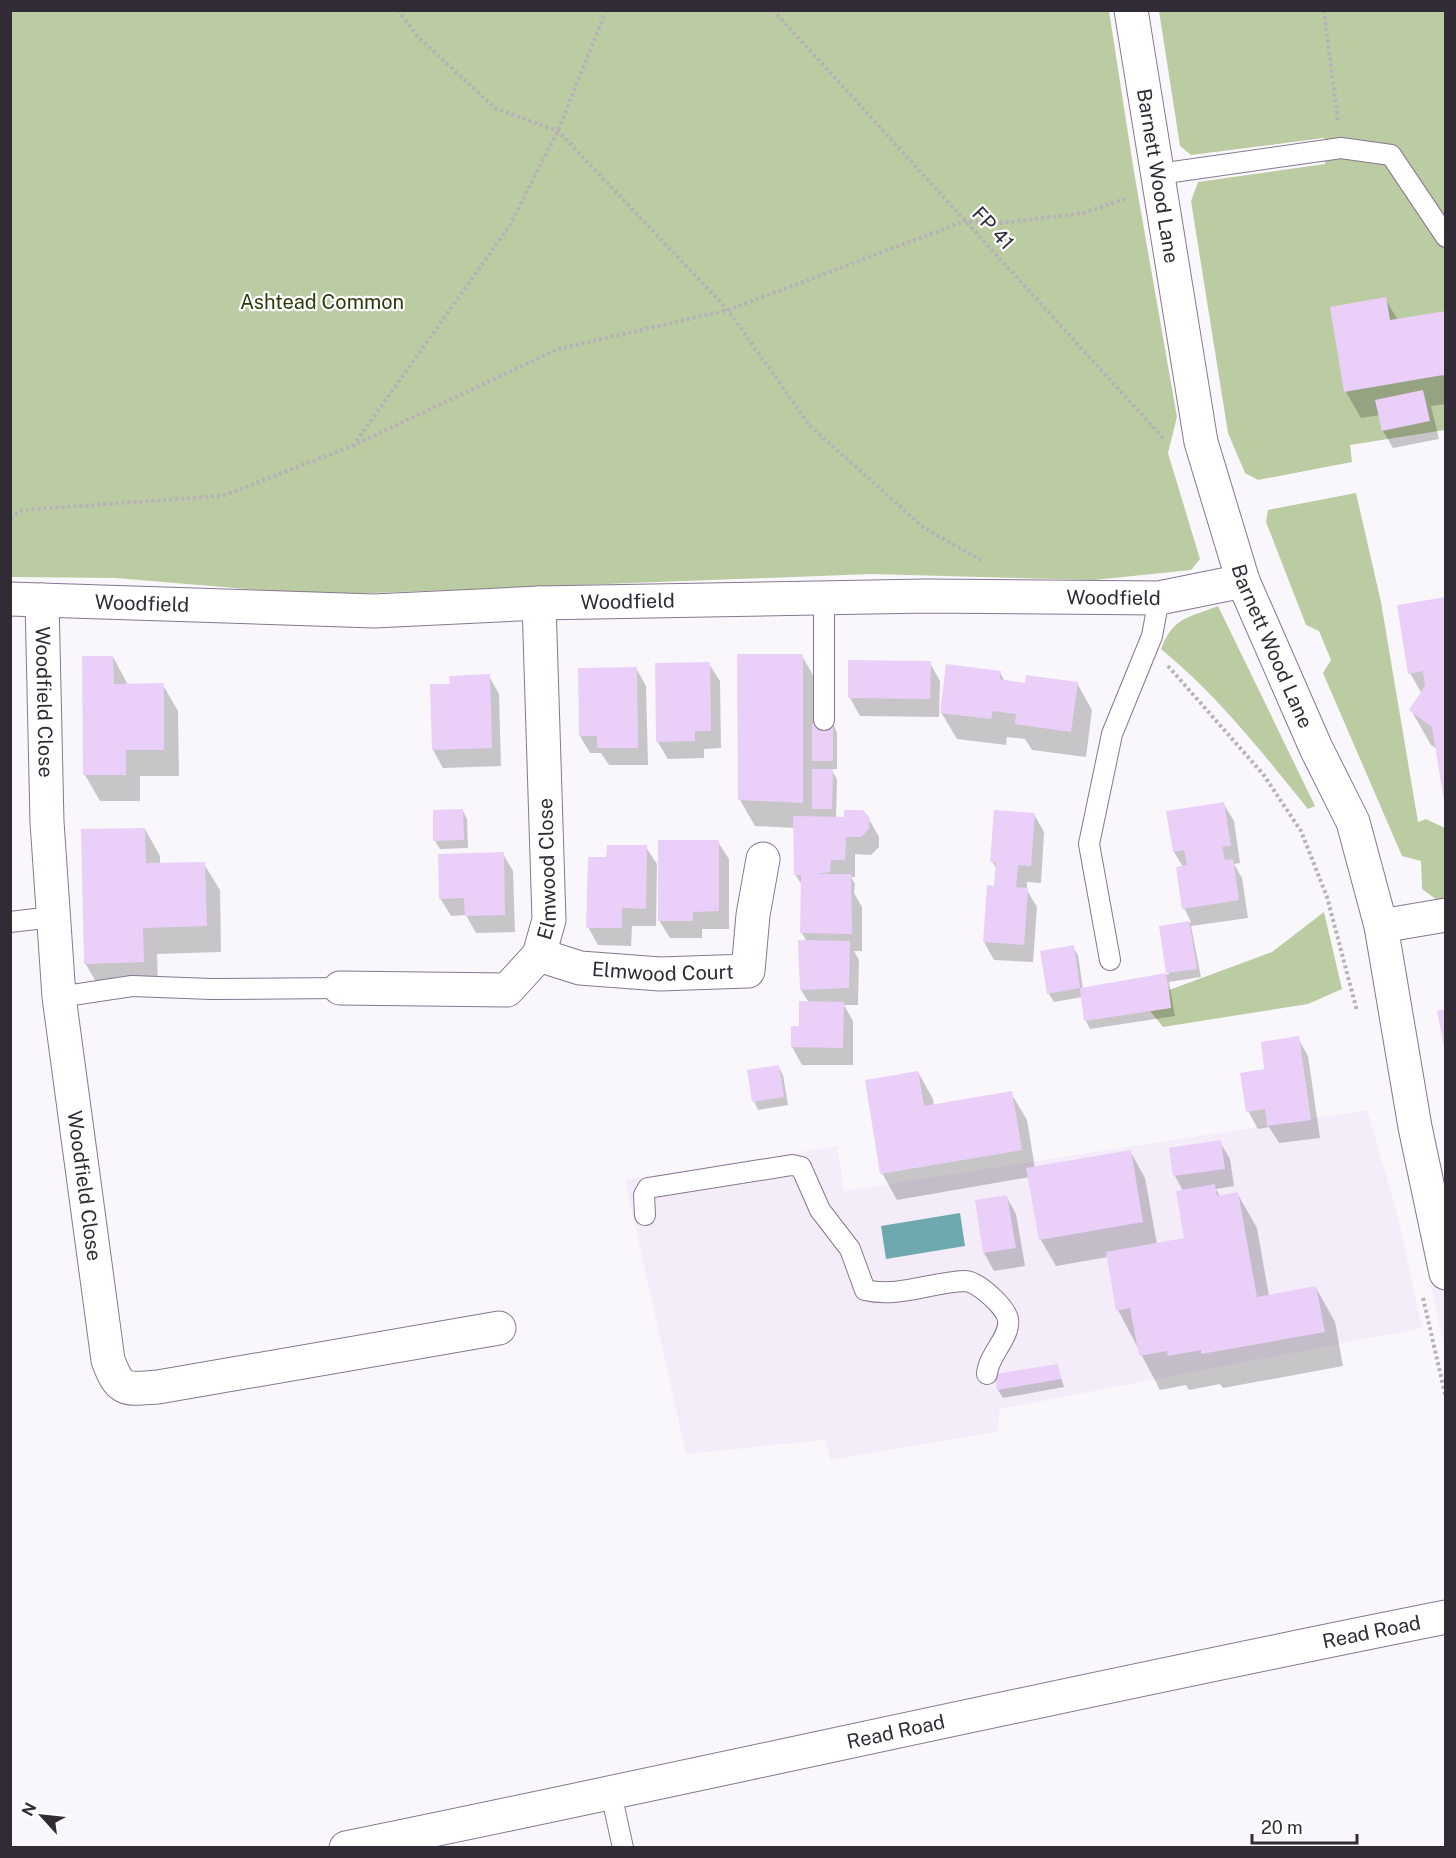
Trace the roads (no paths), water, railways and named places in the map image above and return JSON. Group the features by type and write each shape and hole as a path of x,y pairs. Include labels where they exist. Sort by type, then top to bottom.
{"street":[{"name":"Barnett Wood Lane","path":"1131,10 1146,117 1159,174 1201,442 1243,581 1317,748 1353,822 1381,926 1415,1127 1445,1267"},
{"name":"Woodfield","path":"26,599 374,611 539,603 824,598 1026,596 1159,598 1243,581"},
{"name":"Woodfield Close","path":"26,599 47,822 60,997 108,1360 116,1382 127,1389 158,1387 499,1328"},
{"name":"Elmwood Close","path":"340,988 507,990 539,955 549,920 539,603"},
{"name":"Elmwood Court","path":"539,955 580,968 660,974 748,971 753,915 764,859"},
{"path":"1381,926 1446,915"},
{"name":"Read Road","path":"346,1848 611,1793 1143,1677 1446,1617"}],"lane":[{"path":"1159,174 1341,148 1391,155 1446,237"},
{"path":"824,598 824,720"},
{"path":"1110,960 1089,844 1112,734 1146,649 1159,598"},
{"path":"10,922 53,916"},
{"path":"60,997 132,986 211,989 340,988"},
{"path":"645,1215 645,1195 648,1188 792,1165 801,1167 820,1210 850,1249 865,1290 891,1293 967,1281 994,1297 1008,1318 1007,1328 988,1365 987,1374"},
{"path":"611,1793 623,1848"}],"water":[{"path":"960,1213 965,1246 886,1259 881,1226"}],"park label":[{"name":"Ashtead Common","path":"322,302"}]}
